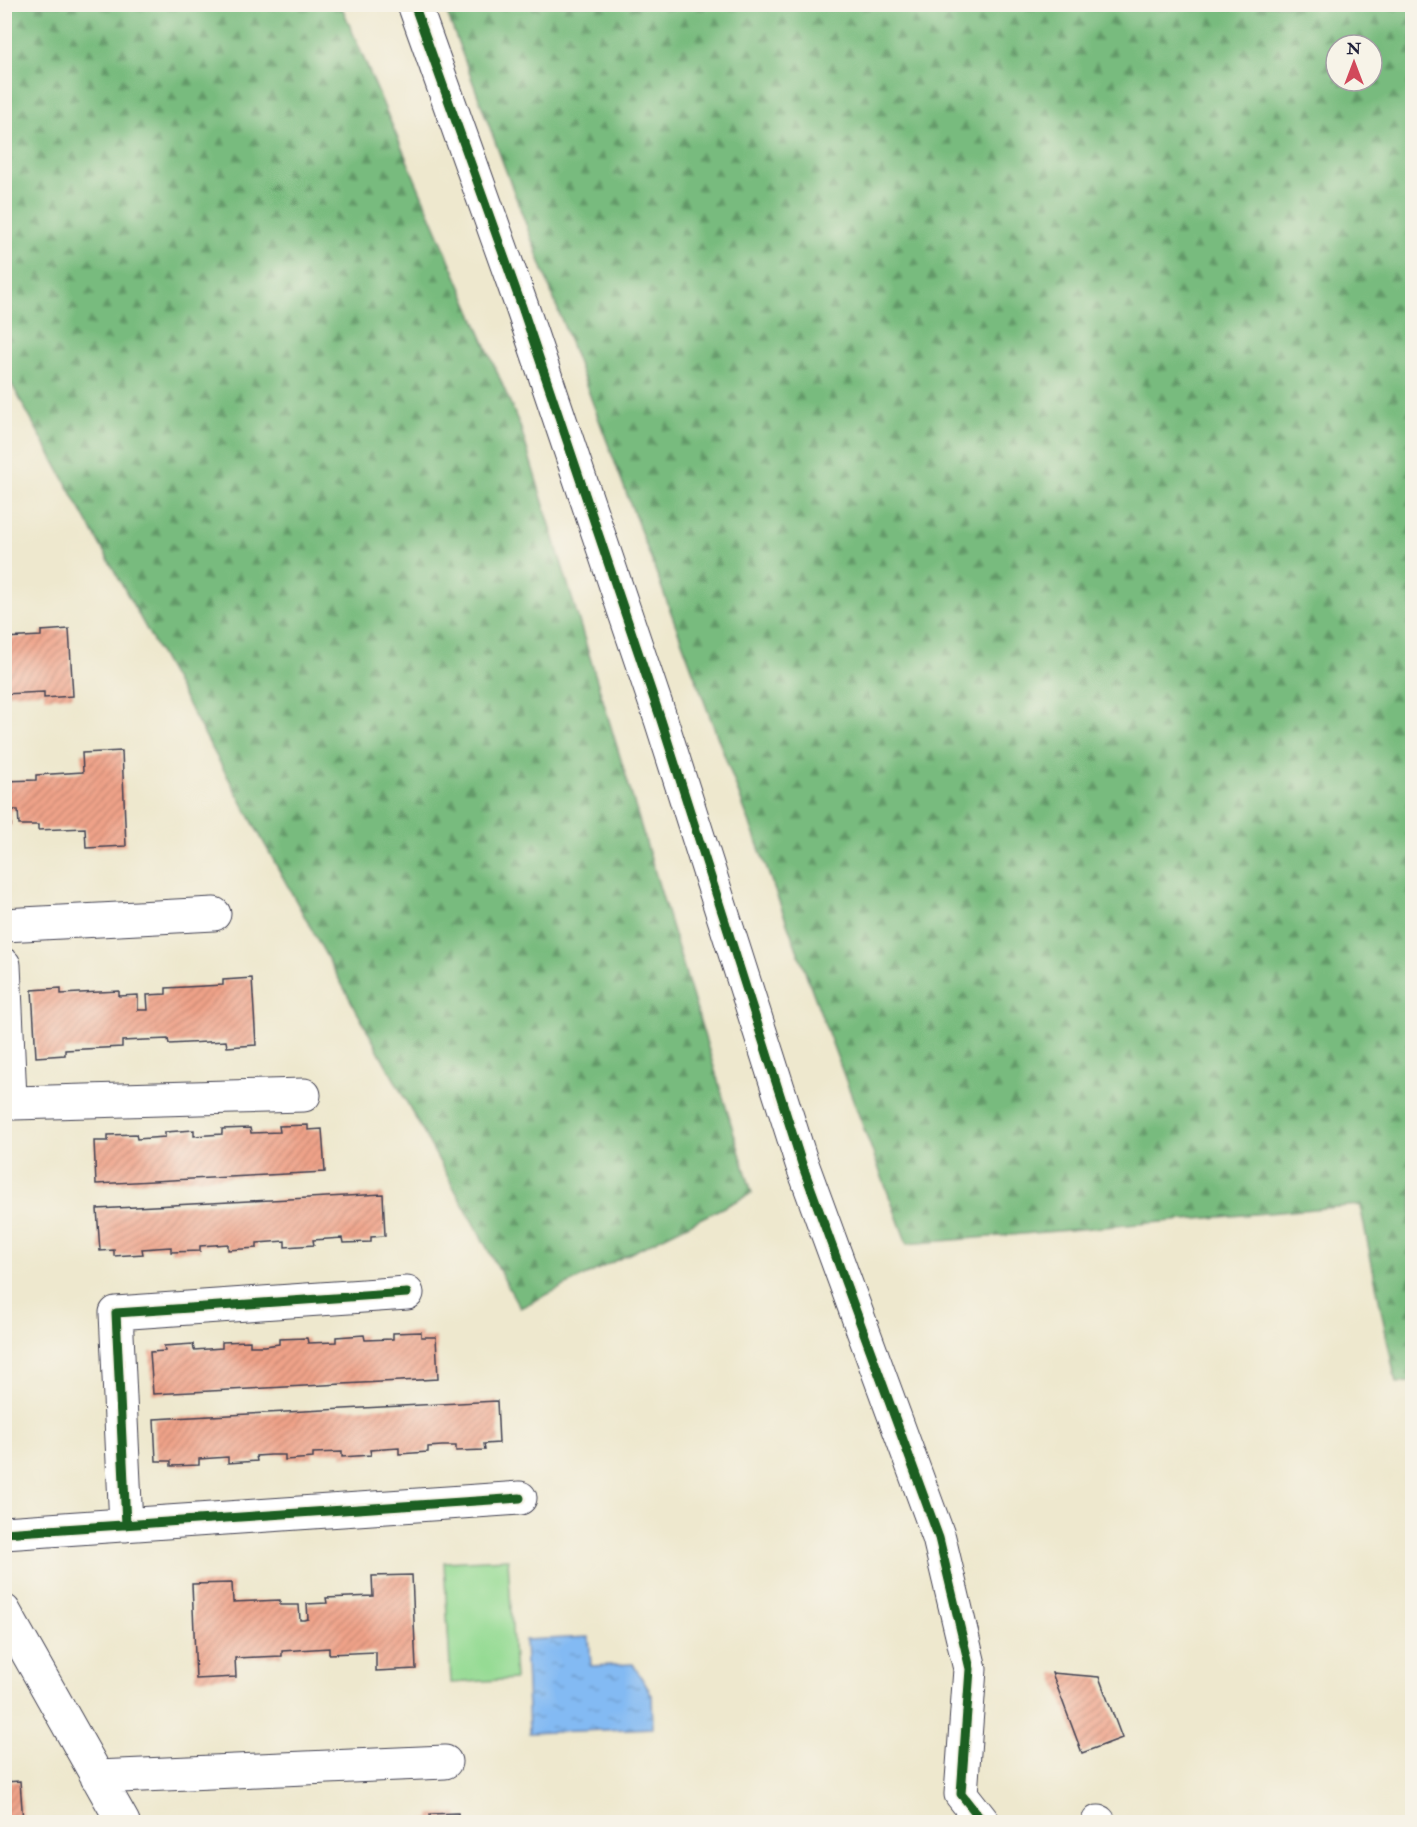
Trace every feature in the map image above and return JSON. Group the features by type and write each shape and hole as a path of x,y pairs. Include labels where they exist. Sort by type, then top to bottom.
{"street":[{"path":"414,4 522,307 661,720 802,1164 939,1538 970,1669 961,1794 983,1822"},
{"path":"4,925 214,914"},
{"path":"4,965 10,1098 14,1102 304,1095"},
{"path":"126,1525 116,1313 407,1293"},
{"path":"4,1533 520,1498"},
{"path":"4,1611 123,1822"},
{"path":"98,1777 445,1762"}],"green space":[{"path":"4,5 341,5 520,426 752,1193 520,1308 5,372"},
{"path":"444,5 1412,5 1412,1382 1396,1383 1360,1205 907,1244"},
{"path":"508,1559 515,1679 451,1683 444,1562"}],"water":[{"path":"589,1637 591,1666 633,1664 652,1695 653,1728 529,1733 525,1640"}],"building":[{"path":"69,629 73,696 44,698 44,692 4,694 4,638 41,636 41,631"},
{"path":"122,751 126,846 86,848 85,828 38,830 38,825 19,825 18,810 10,810 11,826 4,826 4,781 36,780 36,775 83,772 82,753"},
{"path":"252,978 256,1045 227,1047 226,1041 169,1044 168,1039 122,1041 122,1047 65,1050 65,1055 36,1057 32,990 61,988 61,994 119,991 119,996 138,995 138,1010 148,1010 147,995 166,994 166,988 223,985 223,980"},
{"path":"308,1125 308,1130 322,1129 325,1172 96,1184 94,1141 108,1141 108,1135 136,1134 137,1139 165,1137 165,1132 194,1130 194,1136 222,1134 222,1129 250,1128 251,1133 280,1132 279,1126"},
{"path":"383,1194 385,1236 371,1237 371,1242 343,1243 342,1238 313,1240 314,1245 285,1247 285,1241 257,1243 257,1248 228,1250 228,1244 200,1246 200,1251 171,1252 171,1247 142,1249 143,1254 114,1256 114,1250 100,1251 97,1209"},
{"path":"421,1332 421,1337 436,1337 438,1379 153,1394 150,1352 165,1351 164,1346 193,1344 194,1350 222,1348 222,1342 250,1341 250,1346 265,1346 279,1344 279,1339 307,1338 308,1343 336,1342 336,1337 364,1335 365,1340 393,1339 393,1333"},
{"path":"497,1401 499,1443 484,1444 485,1450 456,1451 456,1446 442,1446 428,1447 428,1452 399,1454 399,1448 370,1450 371,1455 342,1457 342,1452 313,1453 313,1458 285,1460 285,1455 256,1456 257,1461 228,1463 228,1457 199,1459 199,1465 171,1466 171,1461 156,1461 154,1419"},
{"path":"412,1575 416,1669 376,1671 376,1652 329,1654 329,1648 282,1651 282,1656 235,1658 236,1677 196,1679 192,1584 232,1583 233,1602 280,1600 280,1605 299,1605 300,1620 304,1620 308,1619 307,1604 327,1603 326,1598 373,1596 372,1576"},
{"path":"1052,1673 1099,1677 1122,1738 1082,1753"},
{"path":"20,1781 23,1822 4,1822 4,1782"},
{"path":"458,1813 459,1822 409,1822 430,1819 430,1814"}],"cycle path":[{"path":"414,4 522,307 661,720 802,1164 939,1538 970,1669 961,1794 983,1822"},
{"path":"126,1525 116,1313 407,1293"},
{"path":"4,1533 520,1498"}]}
